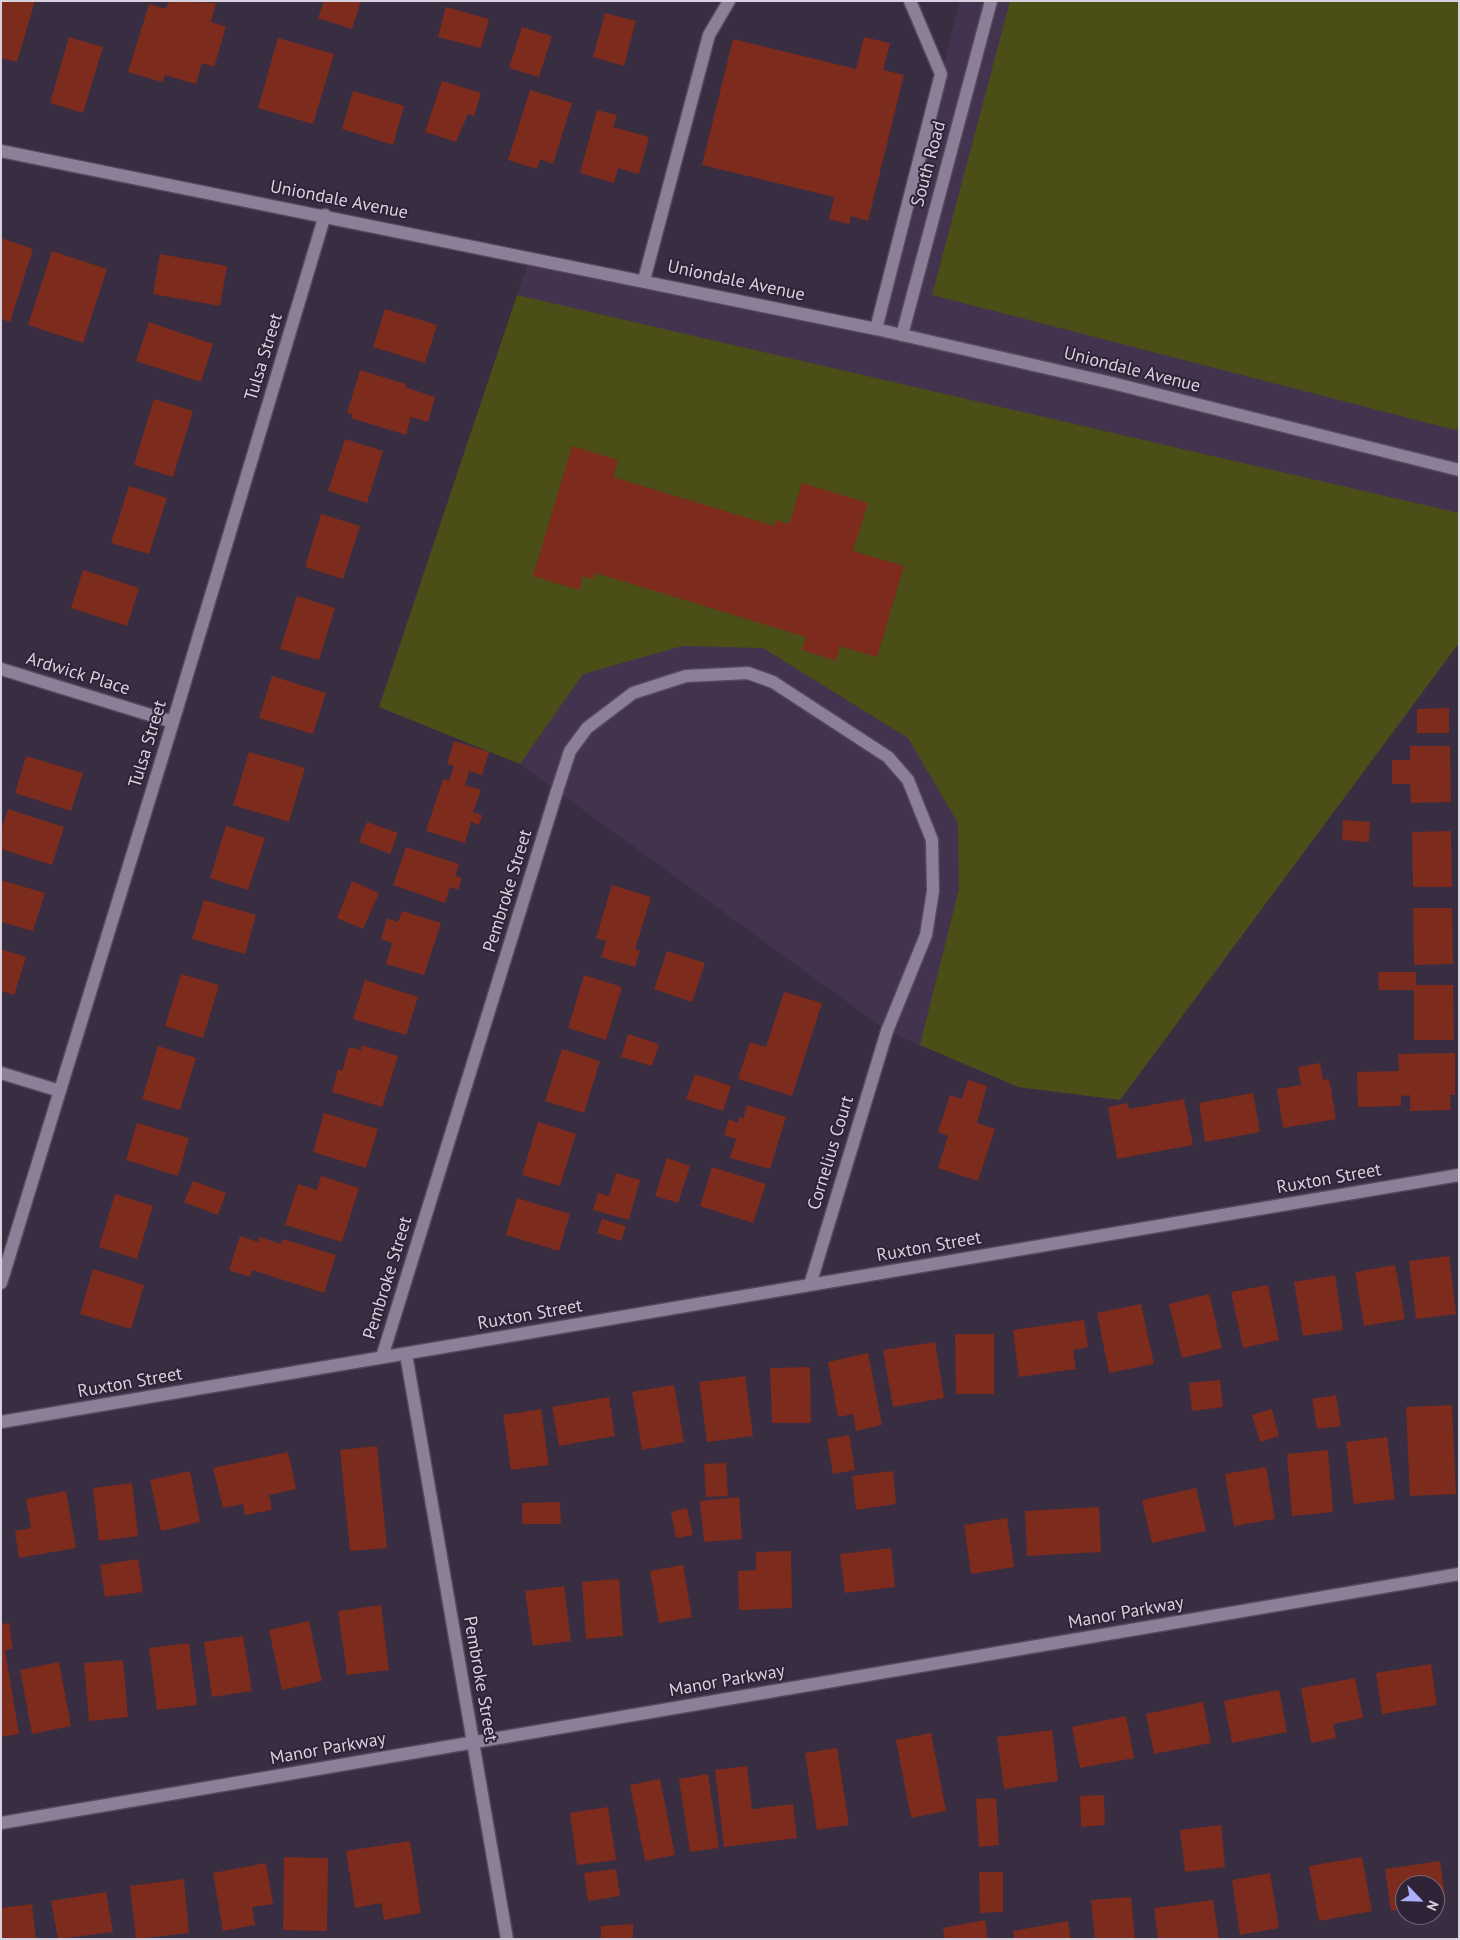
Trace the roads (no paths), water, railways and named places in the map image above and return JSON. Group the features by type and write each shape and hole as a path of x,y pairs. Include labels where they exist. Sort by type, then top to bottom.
{"street":[{"path":"644,280 709,35 729,1"},
{"path":"876,329 941,74 910,1"},
{"name":"South Road","path":"902,335 991,1"},
{"name":"Uniondale Avenue","path":"1,151 325,215 876,329 1112,383 1459,470"},
{"name":"Tulsa Street","path":"1,1283 174,722 325,215"},
{"name":"Ardwick Place","path":"1,669 174,722"},
{"name":"Pembroke Street","path":"507,1939 406,1354 382,1357 570,751 587,728 633,693 686,676 748,673 774,682 888,757 908,780 932,840 933,891 926,935 887,1031"},
{"name":"Cornelius Court","path":"810,1285 887,1031"},
{"path":"1,1073 60,1091"},
{"name":"Ruxton Street","path":"406,1354 1459,1175"},
{"name":"Ruxton Street","path":"1,1422 382,1357"},
{"name":"Manor Parkway","path":"1,1823 1459,1574"}]}
